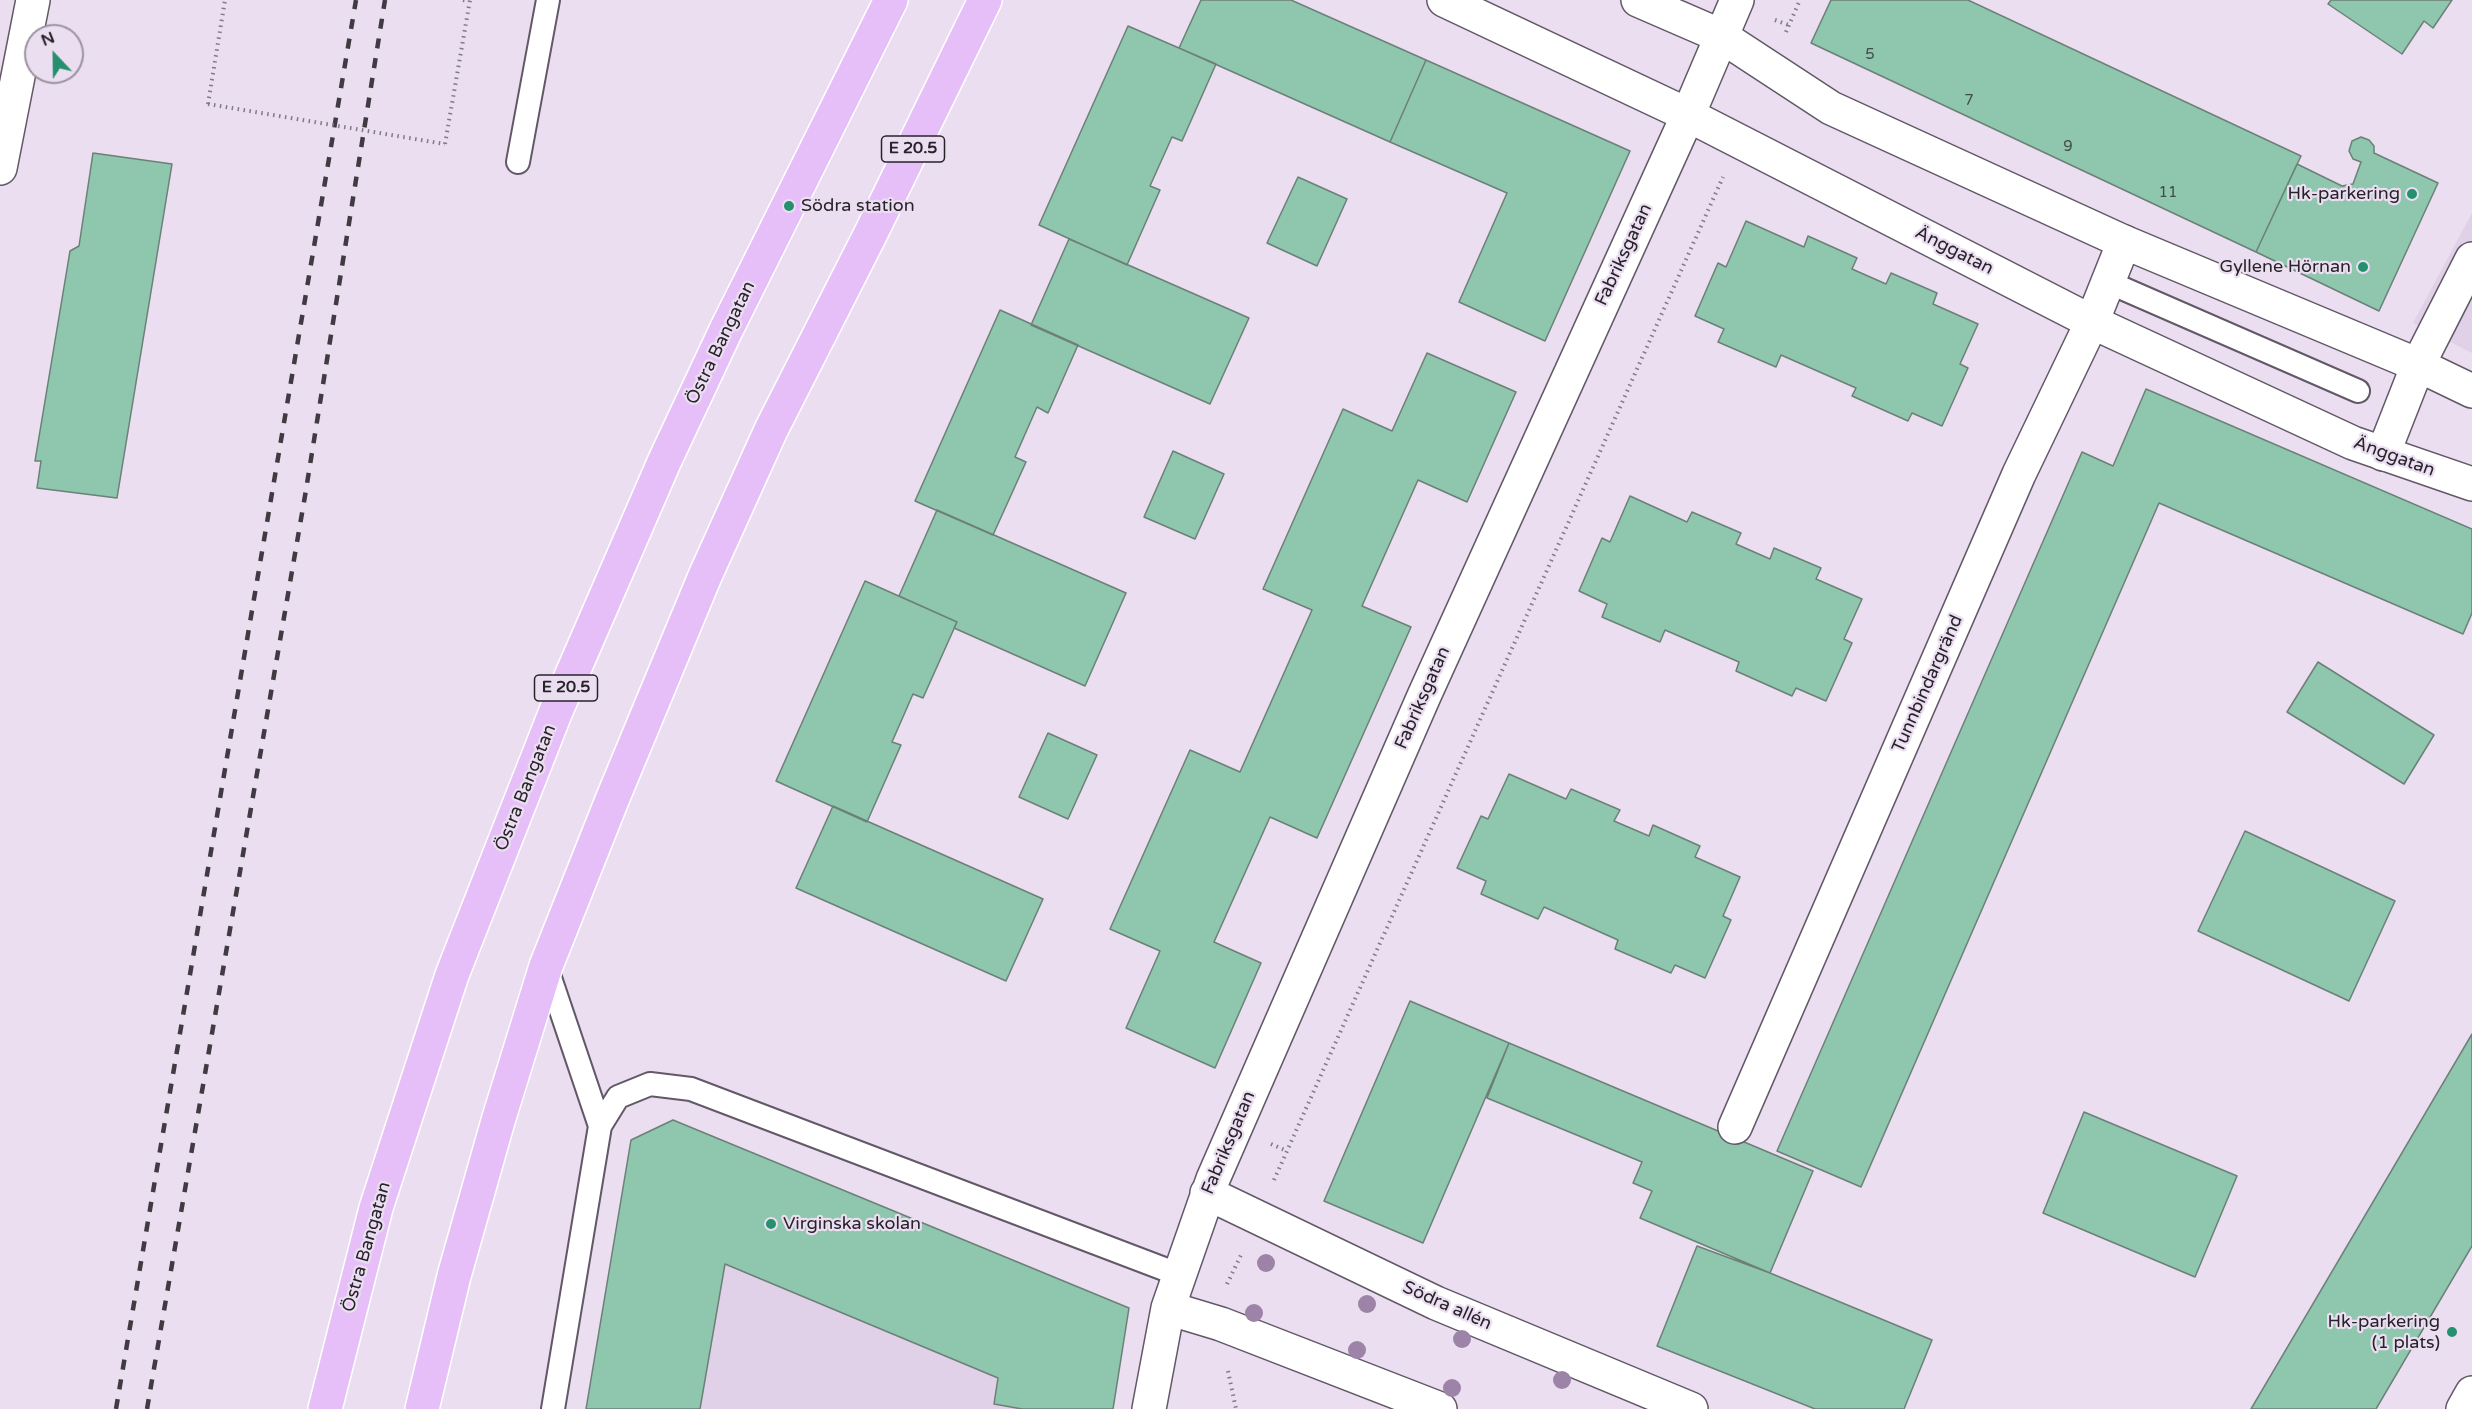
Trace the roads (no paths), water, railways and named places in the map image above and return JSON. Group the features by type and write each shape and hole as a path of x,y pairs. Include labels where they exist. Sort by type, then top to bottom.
{"main road":[{"name":"Östra Bangatan","path":"325,1409 376,1208 452,975 556,711 638,522 726,330 891,0"},
{"name":"E 20.5","path":"423,1409 454,1276 498,1120 546,966 705,576 771,430 870,236 985,0"}],"street":[{"path":"0,168 33,0"},
{"name":"Änggatan","path":"1444,0 1688,115 2092,322 2353,443 2472,484"},
{"path":"1638,0 1721,36 1831,108 2124,242 2418,365 2472,391"},
{"name":"Fabriksgatan","path":"1149,1409 1168,1308 1208,1193 1424,696 1688,115 1737,0"},
{"name":"Tunnbindargränd","path":"1735,1127 2014,485 2092,322 2124,242"},
{"path":"2383,454 2418,365 2472,260"},
{"name":"Södra allén","path":"1208,1193 1436,1303 1691,1409"},
{"path":"1168,1308 1221,1324 1440,1409"},
{"path":"2463,1409 2472,1393"}],"lane":[{"path":"518,162 548,0"},
{"path":"2108,282 2358,391"},
{"path":"546,966 600,1126"},
{"path":"553,1409 600,1126 618,1097 650,1084 691,1089 1180,1275"}],"railway":[{"path":"116,1409 356,0"},
{"path":"147,1409 305,496 385,0"}],"place":[{"name":"Hk-parkering","path":"2412,194"},
{"name":"Södra station","path":"789,206"},
{"name":"Gyllene Hörnan","path":"2363,267"},
{"name":"Virginska skolan","path":"771,1224"},
{"name":"Hk-parkering (1 plats)","path":"2452,1332"}]}
